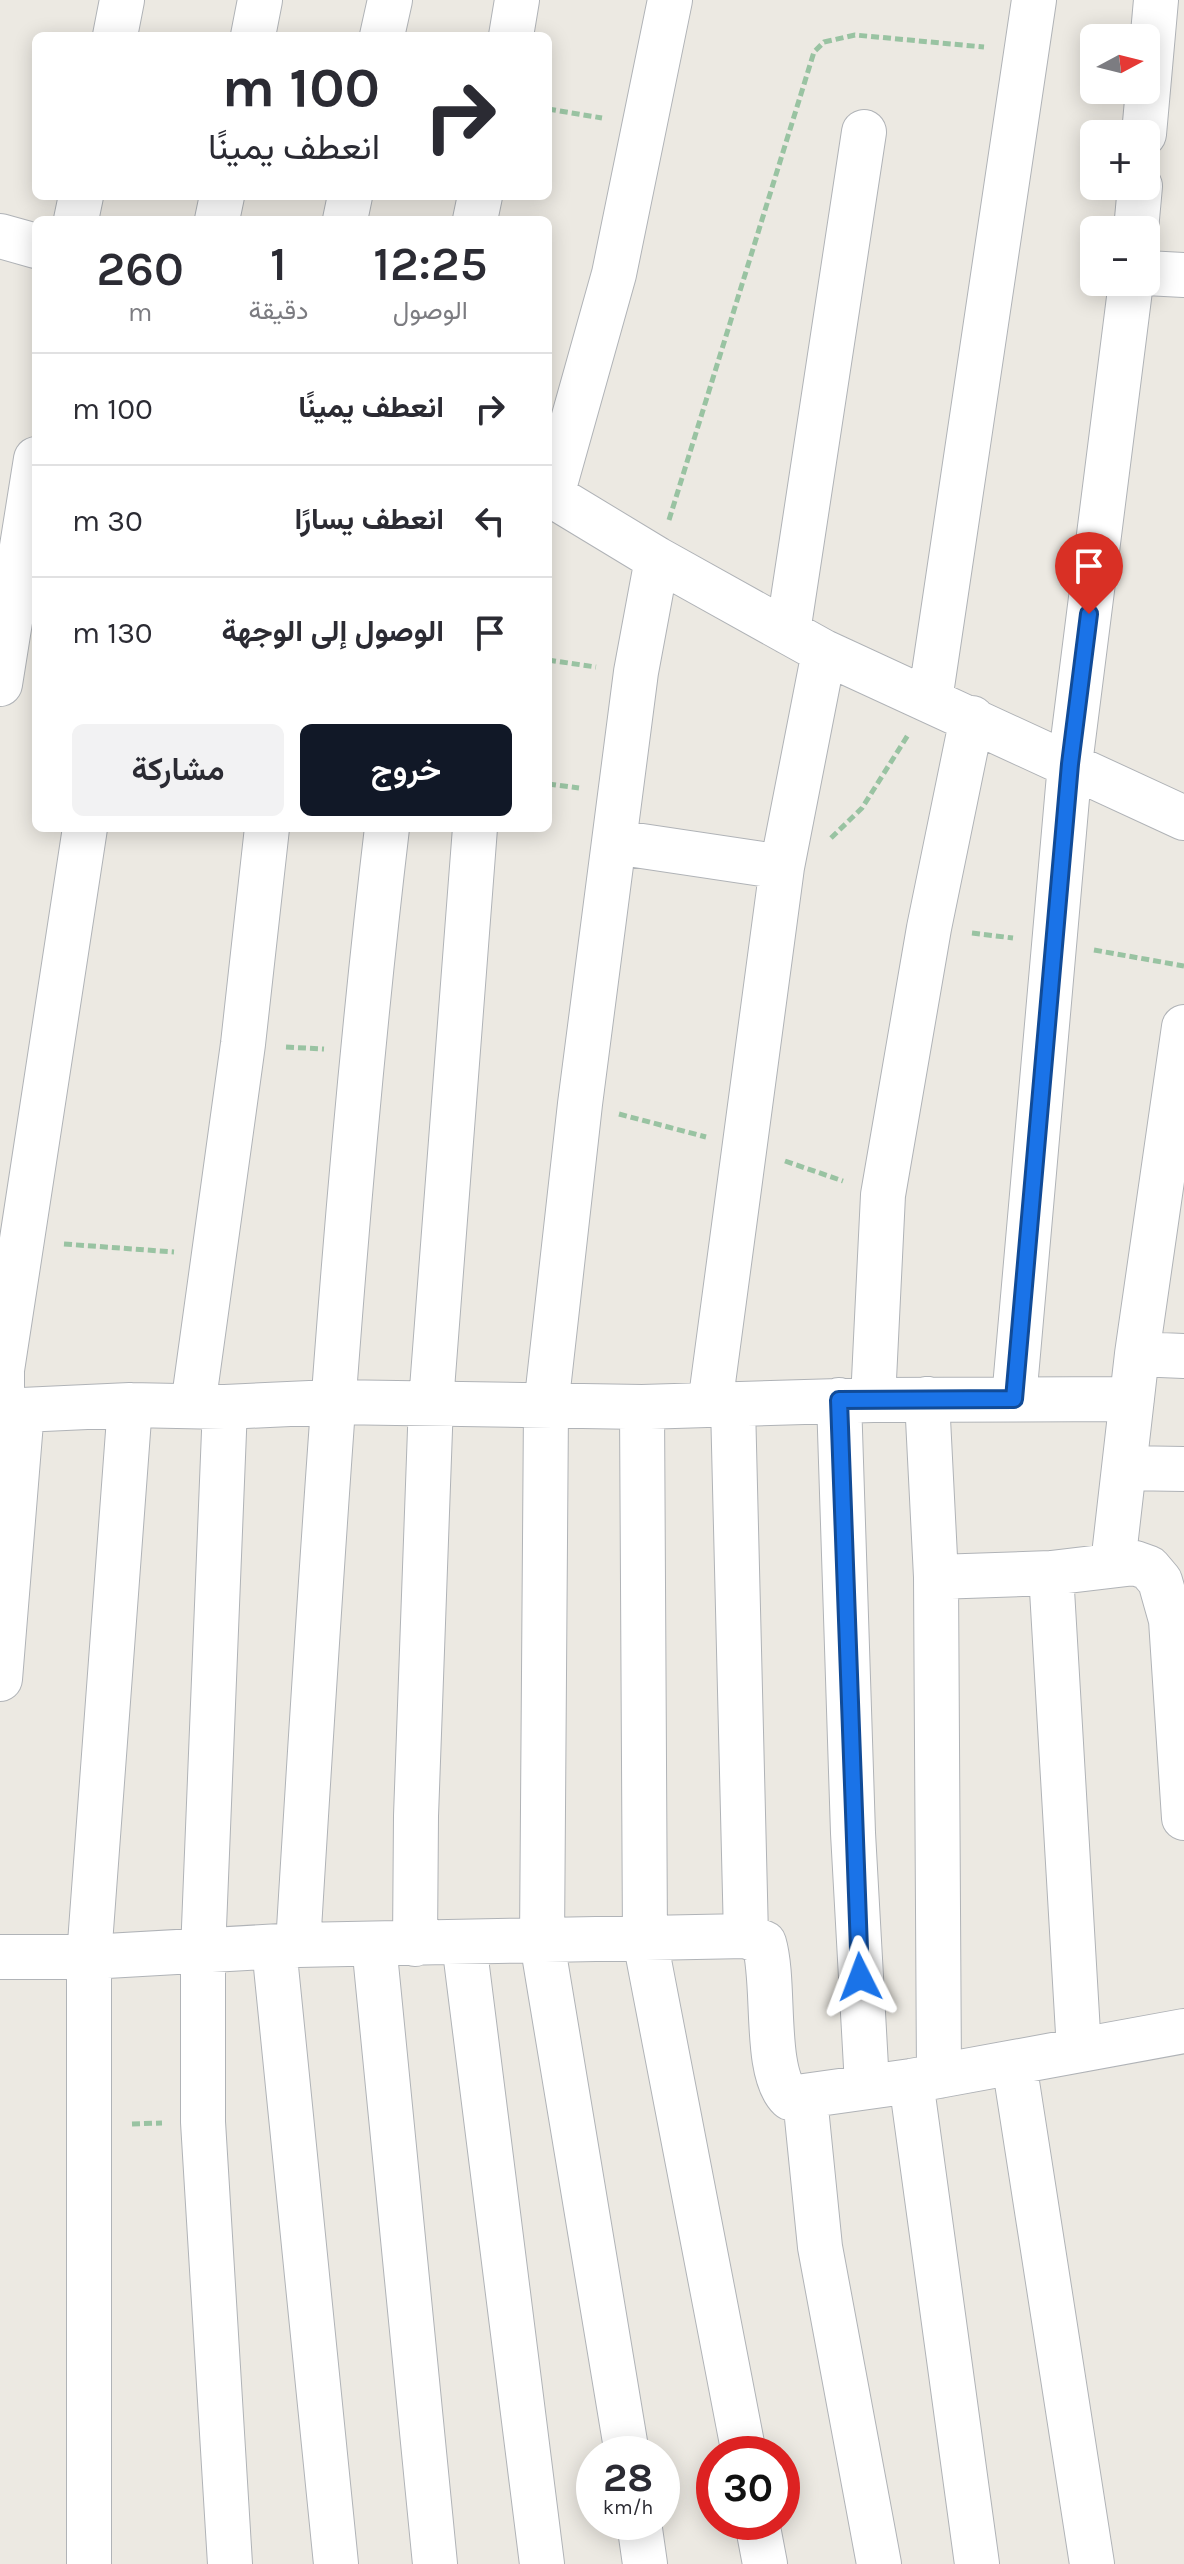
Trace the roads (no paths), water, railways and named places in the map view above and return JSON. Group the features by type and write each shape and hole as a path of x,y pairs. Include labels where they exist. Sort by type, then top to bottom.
{"street":[{"path":"116,32 122,0"},
{"path":"254,32 260,0"},
{"path":"383,32 390,0"},
{"path":"512,32 517,0"},
{"path":"552,487 614,274 670,0"},
{"path":"930,700 1034,0"},
{"path":"1145,120 1156,0"},
{"path":"746,1936 722,1405 746,1148 782,867 864,132"},
{"path":"0,236 32,245"},
{"path":"1160,274 1184,275"},
{"path":"1014,1399 1070,764 1129,296"},
{"path":"0,684 32,484"},
{"path":"552,495 657,559 806,642 1184,818"},
{"path":"624,2436 542,1942 546,1407 580,1104 636,672 657,559"},
{"path":"867,2085 854,1849 856,1400 883,1195 929,928 972,718"},
{"path":"84,832 0,1388 2,1407 22,1410 332,1402 642,1407 856,1400 1132,1399"},
{"path":"230,2564 203,2122 212,1255 243,1044 267,832"},
{"path":"336,2564 286,1946 361,1051 387,832"},
{"path":"435,2564 394,1944 416,1816 431,1402 475,832"},
{"path":"615,842 782,867"},
{"path":"1113,1564 1137,1354 1184,1027"},
{"path":"1137,1354 1184,1356"},
{"path":"927,1399 936,1577 925,2078 977,2564"},
{"path":"89,2564 89,1957 130,1405"},
{"path":"642,1407 645,1940 741,2436"},
{"path":"0,1679 22,1410"},
{"path":"1124,1468 1184,1469"},
{"path":"936,1577 1051,1573 1135,1563 1149,1568 1160,1581 1171,1620 1184,1818"},
{"path":"1051,1573 1079,2050"},
{"path":"0,1957 89,1957 286,1946 746,1936 764,1943 771,1967 777,2077 790,2098 1014,2063 1184,2031"},
{"path":"464,1943 542,2564"},
{"path":"1014,2063 1092,2564"},
{"path":"805,2098 820,2247 879,2564"},
{"path":"642,2540 645,2564"},
{"path":"760,2540 765,2564"}]}
